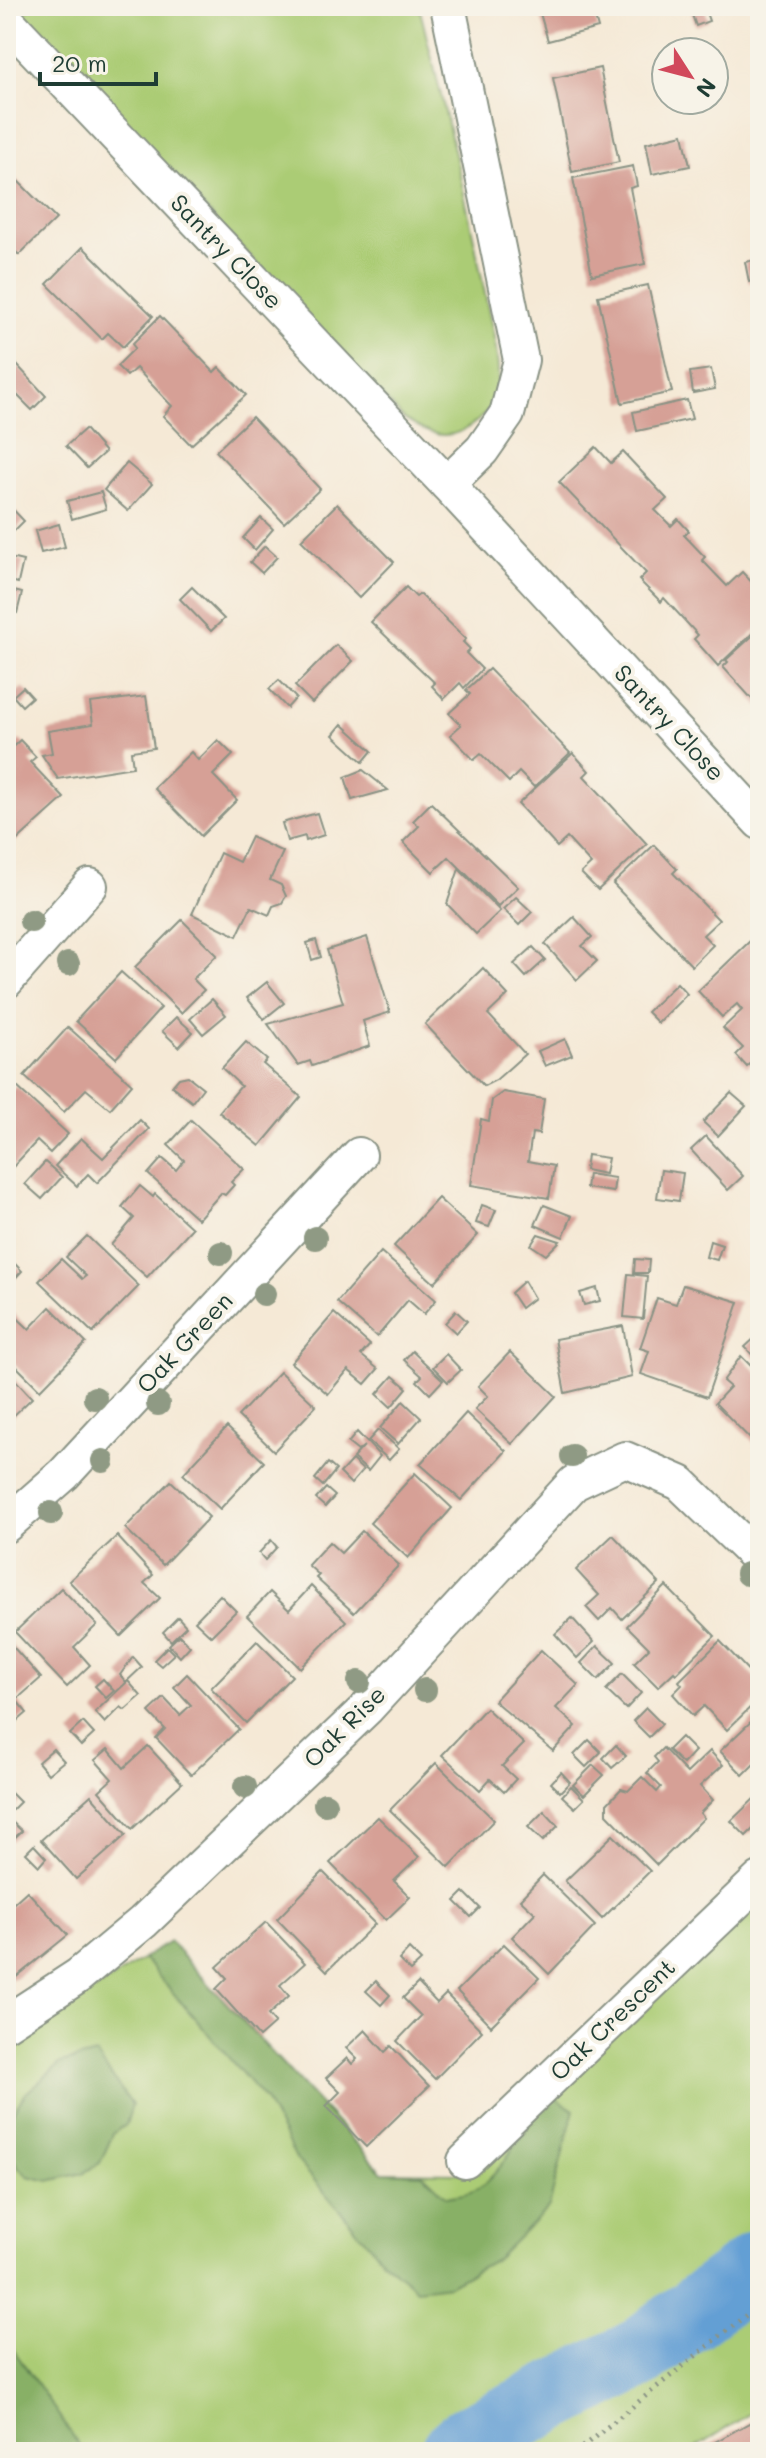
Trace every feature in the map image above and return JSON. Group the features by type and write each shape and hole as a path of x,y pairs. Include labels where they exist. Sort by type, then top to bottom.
{"street":[{"path":"447,484 482,450 507,414 521,360 448,6"},
{"name":"Santry Close","path":"6,20 447,484 760,822"},
{"path":"6,981 90,886"},
{"name":"Oak Green","path":"6,1525 64,1474 359,1155"},
{"name":"Oak Rise","path":"6,2023 78,1976 154,1911 367,1708 574,1483 625,1459 680,1483 760,1560"},
{"name":"Oak Crescent","path":"465,2161 760,1879"}],"path":[{"path":"576,2452 760,2304"}],"green space":[{"path":"31,6 419,6 461,180 496,348 498,386 486,412 461,431 443,435 427,432 404,419 22,15"},
{"path":"760,1903 760,2407 689,2452 6,2452 6,2046 170,1942 382,2172 461,2173"},
{"path":"170,1942 382,2172 423,2174 447,2197 471,2192 499,2168 532,2120 555,2098 574,2110 549,2207 498,2258 449,2285 417,2289 383,2261 297,2160 265,2100 143,1958"},
{"path":"96,2054 132,2105 126,2125 113,2134 100,2163 83,2173 49,2181 28,2176 16,2165 6,2141 8,2120 25,2094 61,2063"},
{"path":"6,2339 84,2452 6,2452"}],"building":[{"path":"538,6 592,6 598,28 548,41"},
{"path":"704,7 709,21 696,26 691,12"},
{"path":"600,68 619,162 572,172 553,78"},
{"path":"683,134 690,166 652,174 646,143"},
{"path":"633,166 637,186 630,188 645,264 592,275 573,178"},
{"path":"6,169 56,219 19,255 6,242"},
{"path":"83,247 153,316 123,347 108,333 102,339 47,284"},
{"path":"760,259 760,279 749,282 745,262"},
{"path":"648,285 672,392 622,403 598,296"},
{"path":"160,316 214,372 219,367 246,395 191,445 163,416 172,406 136,368 127,376 117,366 135,348 132,344"},
{"path":"17,365 46,396 32,410 6,384 6,376"},
{"path":"711,369 715,389 693,393 690,372"},
{"path":"687,400 692,419 637,431 633,412"},
{"path":"252,417 320,489 284,523 216,451"},
{"path":"85,429 105,452 87,468 66,446"},
{"path":"596,447 611,463 623,452 667,499 655,510 671,526 678,519 689,531 684,535 705,557 702,560 727,586 742,572 760,591 760,626 718,666 694,639 698,635 664,598 661,602 639,580 646,573 559,482"},
{"path":"127,463 152,484 128,511 104,490"},
{"path":"101,492 106,509 72,519 67,501"},
{"path":"6,502 24,521 11,534 6,528"},
{"path":"337,504 394,562 359,598 301,540"},
{"path":"261,518 273,529 255,550 243,538"},
{"path":"59,524 65,547 41,553 35,531"},
{"path":"265,546 277,557 262,573 250,562"},
{"path":"6,557 23,561 18,583 6,580"},
{"path":"192,587 224,619 211,631 180,599"},
{"path":"406,587 416,597 420,594 466,639 463,642 470,649 466,653 482,669 464,688 460,683 444,699 432,686 435,683 371,622"},
{"path":"6,589 22,593 17,613 6,610"},
{"path":"760,629 760,708 723,667 728,662 726,660"},
{"path":"336,645 353,661 312,703 295,686"},
{"path":"489,669 570,753 534,787 519,772 509,782 481,754 474,760 450,735 461,725 449,713 470,694 466,690"},
{"path":"279,680 296,698 287,708 269,689"},
{"path":"23,687 32,697 22,706 13,696"},
{"path":"146,696 154,748 131,751 133,767 58,779 42,755 52,753 48,731 93,724 90,703"},
{"path":"342,724 372,751 363,762 333,735"},
{"path":"20,740 36,757 30,762 64,798 14,843 6,835 6,753"},
{"path":"218,740 233,755 213,775 237,800 201,836 154,788 191,752 198,760"},
{"path":"573,753 589,771 584,776 647,844 598,890 581,873 591,864 567,838 557,847 518,804"},
{"path":"363,770 388,790 352,800 345,777"},
{"path":"431,803 518,887 498,906 449,857 433,872 403,842 419,826 413,821"},
{"path":"317,813 324,835 306,841 305,836 287,841 282,823"},
{"path":"251,837 283,852 270,880 281,885 286,896 282,903 273,906 269,915 251,907 237,936 192,914 220,853 239,862"},
{"path":"654,845 677,869 673,873 719,920 703,935 713,945 692,966 613,884"},
{"path":"459,869 500,911 476,934 447,904"},
{"path":"516,897 532,912 519,925 503,909"},
{"path":"574,917 592,937 582,946 597,961 577,980 545,944"},
{"path":"182,920 217,955 193,979 204,990 181,1013 135,967"},
{"path":"367,937 390,1012 363,1021 370,1046 312,1066 310,1061 298,1065 268,1024 343,1003 327,950"},
{"path":"316,940 321,957 312,960 307,943"},
{"path":"750,941 760,952 760,1060 758,1057 747,1067 736,1055 743,1048 723,1028 742,1010 737,1004 722,1017 698,991"},
{"path":"533,947 545,960 526,977 514,964"},
{"path":"483,968 508,995 488,1014 525,1054 496,1080 484,1086 425,1024"},
{"path":"121,972 161,1008 116,1058 76,1021"},
{"path":"267,982 284,1003 264,1019 247,998"},
{"path":"677,983 687,994 658,1023 647,1012"},
{"path":"212,999 226,1015 203,1034 190,1019"},
{"path":"176,1017 193,1032 179,1047 162,1031"},
{"path":"68,1027 132,1084 110,1109 86,1089 64,1112 24,1076"},
{"path":"565,1039 572,1055 545,1066 538,1051"},
{"path":"246,1042 267,1060 263,1064 301,1097 260,1146 219,1112 241,1086 222,1068"},
{"path":"188,1076 203,1088 192,1102 172,1086 179,1078"},
{"path":"16,1086 68,1134 50,1153 37,1141 10,1170 6,1166 6,1097"},
{"path":"503,1092 544,1099 539,1134 532,1133 528,1161 554,1166 549,1198 471,1185 481,1119 489,1121 492,1100"},
{"path":"731,1093 746,1106 718,1136 703,1122"},
{"path":"140,1120 149,1129 97,1183 88,1174 77,1186 55,1166 81,1138 103,1158"},
{"path":"191,1120 244,1169 231,1182 234,1185 225,1195 221,1193 198,1219 148,1174 162,1158 176,1170 184,1160 168,1145"},
{"path":"706,1136 743,1176 728,1190 691,1150"},
{"path":"587,1155 608,1158 605,1174 585,1170"},
{"path":"45,1162 62,1177 42,1199 25,1184"},
{"path":"661,1170 683,1173 679,1201 657,1198"},
{"path":"588,1174 615,1178 613,1192 586,1188"},
{"path":"140,1186 153,1197 155,1194 192,1228 147,1277 111,1245 134,1218 122,1207"},
{"path":"438,1198 478,1235 434,1283 394,1246"},
{"path":"482,1205 496,1210 489,1227 476,1223"},
{"path":"544,1205 572,1216 563,1237 535,1225"},
{"path":"538,1234 560,1241 546,1255 531,1245"},
{"path":"87,1236 139,1286 93,1333 39,1281 61,1259 82,1279 86,1276 66,1257"},
{"path":"710,1241 722,1245 717,1260 706,1257"},
{"path":"381,1252 436,1300 424,1314 408,1300 377,1337 337,1302"},
{"path":"9,1258 22,1271 6,1288 6,1261"},
{"path":"635,1259 649,1260 648,1273 634,1273"},
{"path":"628,1274 647,1276 643,1319 624,1317"},
{"path":"524,1281 534,1298 521,1308 511,1293"},
{"path":"683,1285 739,1302 707,1397 641,1374 649,1351 640,1348 657,1298 676,1304"},
{"path":"597,1288 600,1301 584,1305 580,1293"},
{"path":"6,1307 29,1329 50,1307 86,1343 40,1390 6,1356 6,1350 14,1343 6,1335"},
{"path":"456,1311 467,1321 456,1333 445,1323"},
{"path":"334,1313 370,1345 361,1355 378,1369 365,1384 348,1370 328,1394 291,1363"},
{"path":"623,1326 632,1377 565,1393 555,1339"},
{"path":"756,1337 760,1341 760,1356 756,1359 745,1347"},
{"path":"412,1351 443,1380 430,1394 417,1381 422,1376 404,1360"},
{"path":"510,1352 556,1396 512,1444 475,1409 488,1396 478,1386"},
{"path":"446,1354 461,1370 448,1382 433,1367"},
{"path":"741,1356 760,1375 760,1449 715,1403 730,1387 723,1381"},
{"path":"6,1370 32,1398 6,1423"},
{"path":"280,1372 316,1406 274,1451 238,1416"},
{"path":"393,1376 407,1388 391,1407 377,1394"},
{"path":"403,1401 421,1418 398,1444 380,1428"},
{"path":"466,1413 506,1451 461,1500 420,1464"},
{"path":"227,1427 264,1462 220,1509 183,1474"},
{"path":"378,1430 399,1449 389,1460 368,1441"},
{"path":"357,1432 380,1456 368,1471 353,1458 364,1446 358,1451 348,1443"},
{"path":"352,1460 363,1470 351,1484 340,1473"},
{"path":"328,1463 336,1470 323,1486 315,1479"},
{"path":"415,1473 452,1508 408,1558 370,1523"},
{"path":"171,1481 209,1517 163,1565 125,1528"},
{"path":"326,1488 335,1496 325,1507 316,1499"},
{"path":"362,1531 399,1565 354,1613 316,1578 319,1575 308,1565 329,1542 341,1553"},
{"path":"613,1535 659,1583 622,1619 612,1608 599,1621 586,1607 599,1595 576,1570"},
{"path":"117,1536 153,1575 144,1583 160,1598 121,1636 69,1581"},
{"path":"271,1540 277,1547 265,1560 259,1553"},
{"path":"311,1586 346,1621 300,1668 247,1616 270,1592 289,1610"},
{"path":"666,1586 715,1636 658,1687 634,1663 649,1648 627,1626"},
{"path":"61,1588 97,1625 74,1647 90,1665 67,1687 15,1632"},
{"path":"220,1595 236,1611 211,1636 195,1621"},
{"path":"178,1617 186,1626 171,1641 163,1632"},
{"path":"572,1618 594,1642 577,1658 555,1634"},
{"path":"179,1635 190,1646 180,1657 169,1645"},
{"path":"6,1639 41,1678 16,1700 27,1713 14,1724 6,1715"},
{"path":"257,1641 292,1676 246,1723 211,1688"},
{"path":"720,1641 760,1683 760,1698 727,1730 704,1706 693,1716 673,1694 682,1685 679,1681"},
{"path":"597,1646 615,1663 598,1680 581,1663"},
{"path":"167,1647 174,1654 161,1666 154,1660"},
{"path":"541,1650 578,1685 556,1708 576,1726 553,1751 494,1701"},
{"path":"133,1657 142,1667 126,1682 120,1675"},
{"path":"187,1674 239,1729 191,1775 156,1738 165,1729 149,1712 164,1698 180,1715 191,1705 174,1687"},
{"path":"622,1674 641,1693 626,1709 606,1690"},
{"path":"103,1679 114,1691 106,1698 95,1686"},
{"path":"128,1681 141,1696 125,1710 121,1707 105,1723 95,1712"},
{"path":"486,1708 524,1744 502,1766 516,1779 504,1792 490,1779 480,1790 442,1755"},
{"path":"646,1708 662,1724 649,1737 633,1721"},
{"path":"760,1713 760,1758 743,1775 720,1751"},
{"path":"83,1722 94,1734 81,1746 70,1734"},
{"path":"681,1737 695,1751 683,1764 668,1750"},
{"path":"589,1740 601,1752 586,1767 574,1755"},
{"path":"616,1745 626,1756 612,1768 603,1758"},
{"path":"148,1746 182,1783 132,1829 99,1791 112,1779 95,1760 108,1749 124,1768"},
{"path":"663,1748 687,1773 710,1751 723,1765 700,1786 713,1800 700,1813 704,1818 657,1865 607,1814 607,1804 621,1789 628,1791 642,1777 657,1792 661,1787 647,1773 658,1762 654,1757"},
{"path":"53,1749 64,1761 48,1774 38,1762"},
{"path":"436,1763 494,1820 449,1867 390,1810"},
{"path":"593,1765 604,1775 584,1795 573,1785"},
{"path":"561,1772 570,1782 560,1792 551,1783"},
{"path":"571,1786 584,1799 575,1808 562,1796"},
{"path":"9,1791 20,1802 9,1813 6,1811 6,1793"},
{"path":"760,1793 760,1822 746,1836 731,1821"},
{"path":"91,1795 126,1835 76,1879 41,1840"},
{"path":"544,1811 558,1826 543,1841 528,1827"},
{"path":"378,1817 419,1857 394,1881 410,1897 386,1920 330,1863"},
{"path":"11,1821 22,1831 11,1841 6,1835 6,1825"},
{"path":"613,1835 650,1871 602,1919 565,1881"},
{"path":"34,1845 46,1858 39,1866 26,1853"},
{"path":"323,1872 375,1924 327,1971 277,1919"},
{"path":"543,1875 595,1926 549,1974 512,1937 535,1913 520,1899"},
{"path":"27,1891 68,1935 15,1978 6,1980 6,1910"},
{"path":"464,1892 480,1908 471,1917 455,1901"},
{"path":"266,1922 305,1963 280,1985 289,1996 268,2015 275,2023 259,2037 216,1989 227,1978 217,1967"},
{"path":"504,1944 539,1978 491,2026 457,1991"},
{"path":"409,1949 421,1961 410,1971 399,1960"},
{"path":"376,1981 390,1995 381,2005 366,1991"},
{"path":"418,1983 437,2003 446,1994 482,2031 435,2079 397,2041 421,2016 403,1998"},
{"path":"365,2030 385,2052 391,2046 429,2086 366,2147 326,2106 340,2092 326,2078 347,2058 352,2064 357,2059 346,2048"},
{"path":"760,2417 760,2452 709,2452 706,2447"}],"waterway":[{"path":"455,2452 467,2441 638,2354 760,2264"}]}
